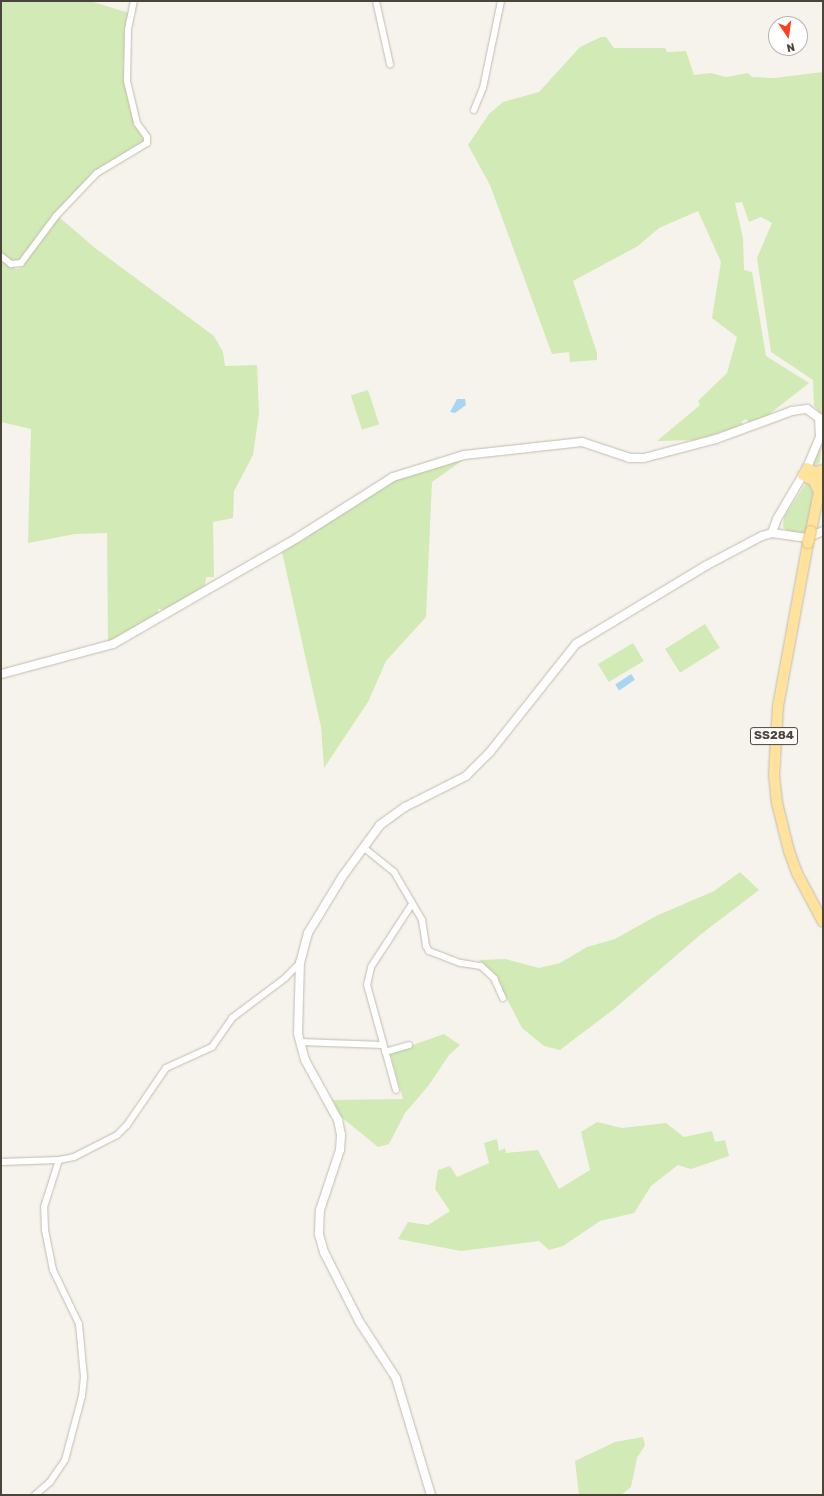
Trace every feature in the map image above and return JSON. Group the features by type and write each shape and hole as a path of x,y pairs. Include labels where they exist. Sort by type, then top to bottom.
{"main road":[{"path":"805,472 815,472 823,475 819,492"},
{"path":"805,472 814,481 819,492"},
{"name":"SS284","path":"819,492 808,543 778,706 774,774 777,803 789,851 800,879 823,922"}],"street":[{"path":"1,256 11,264 21,263 56,216 97,173 147,143 147,137 136,123 127,81 128,29 134,1"},
{"path":"376,1 390,64"},
{"path":"474,110 483,88 501,1"},
{"path":"1,674 113,644 297,538 393,477 452,458 575,442 590,444 630,458 644,458 716,439 792,411 806,409 816,414 822,428 805,472 777,519 772,533"},
{"path":"431,1495 396,1378 359,1321 321,1242 319,1214 340,1150 341,1134 338,1120 310,1071 300,1042 298,1023 300,962 308,933 363,847 388,817 466,776 490,752 581,641 707,565 772,533 806,538 823,531"},
{"path":"363,847 394,872 422,920 426,946 429,951 461,964 481,966 494,978 503,998"},
{"path":"396,1090 368,992 369,971 412,904"},
{"path":"1,1162 59,1160 83,1154 117,1135 127,1125 166,1068 212,1047 232,1018 285,978 300,962"},
{"path":"300,1042 383,1045"},
{"path":"386,1052 409,1044"},
{"path":"35,1495 50,1482 66,1460 82,1396 84,1377 78,1324 53,1270 45,1230 44,1207 59,1160"}],"green space":[{"path":"1,1 90,1 129,13 123,66 135,123 145,141 96,171 20,261 13,263 1,254"},
{"path":"601,37 606,37 614,48 665,48 667,52 686,51 694,75 711,73 726,77 748,73 752,77 774,78 823,72 823,416 814,406 813,380 771,352 757,258 772,223 761,217 749,222 742,202 735,203 743,238 744,270 752,272 766,356 809,383 762,420 750,424 746,419 741,422 744,425 696,440 657,441 700,405 698,401 727,373 737,337 712,318 721,262 698,211 659,228 638,246 573,281 597,353 597,360 570,362 569,352 552,354 490,185 468,145 489,114 503,102 539,92 580,47"},
{"path":"59,217 95,248 214,336 223,352 225,366 257,365 259,413 253,455 234,491 233,518 213,522 214,577 206,577 205,586 164,610 158,609 158,614 108,643 107,533 75,534 28,543 31,429 1,422 1,259 16,269 21,268"},
{"path":"368,390 379,424 362,430 351,396"},
{"path":"823,434 820,462 815,466 813,462"},
{"path":"463,460 432,482 426,617 386,661 368,702 324,768 321,727 282,552 398,479"},
{"path":"806,483 809,484 814,492 805,534 788,532 783,527 784,517"},
{"path":"705,624 720,648 680,673 665,649"},
{"path":"633,643 644,661 609,682 598,664"},
{"path":"740,872 759,890 700,935 614,1009 560,1050 544,1046 522,1028 493,972 479,960 505,959 539,968 560,963 587,947 615,939 656,916 714,891"},
{"path":"444,1034 460,1045 449,1055 429,1085 405,1113 389,1144 378,1147 340,1116 332,1100 403,1099 390,1053"},
{"path":"597,1122 622,1128 666,1123 684,1137 712,1131 715,1142 725,1140 729,1156 691,1169 678,1165 651,1186 634,1213 600,1221 563,1246 549,1250 539,1241 461,1251 398,1239 408,1222 428,1225 450,1211 435,1189 438,1170 450,1166 457,1177 489,1163 484,1143 497,1139 499,1151 505,1148 506,1153 538,1150 559,1189 590,1170 581,1132"},
{"path":"643,1437 645,1445 637,1458 631,1487 621,1495 579,1495 575,1461 615,1442"}],"water":[{"path":"457,399 465,399 466,405 455,413 450,412"},
{"path":"631,674 635,680 619,690 615,685"}]}
